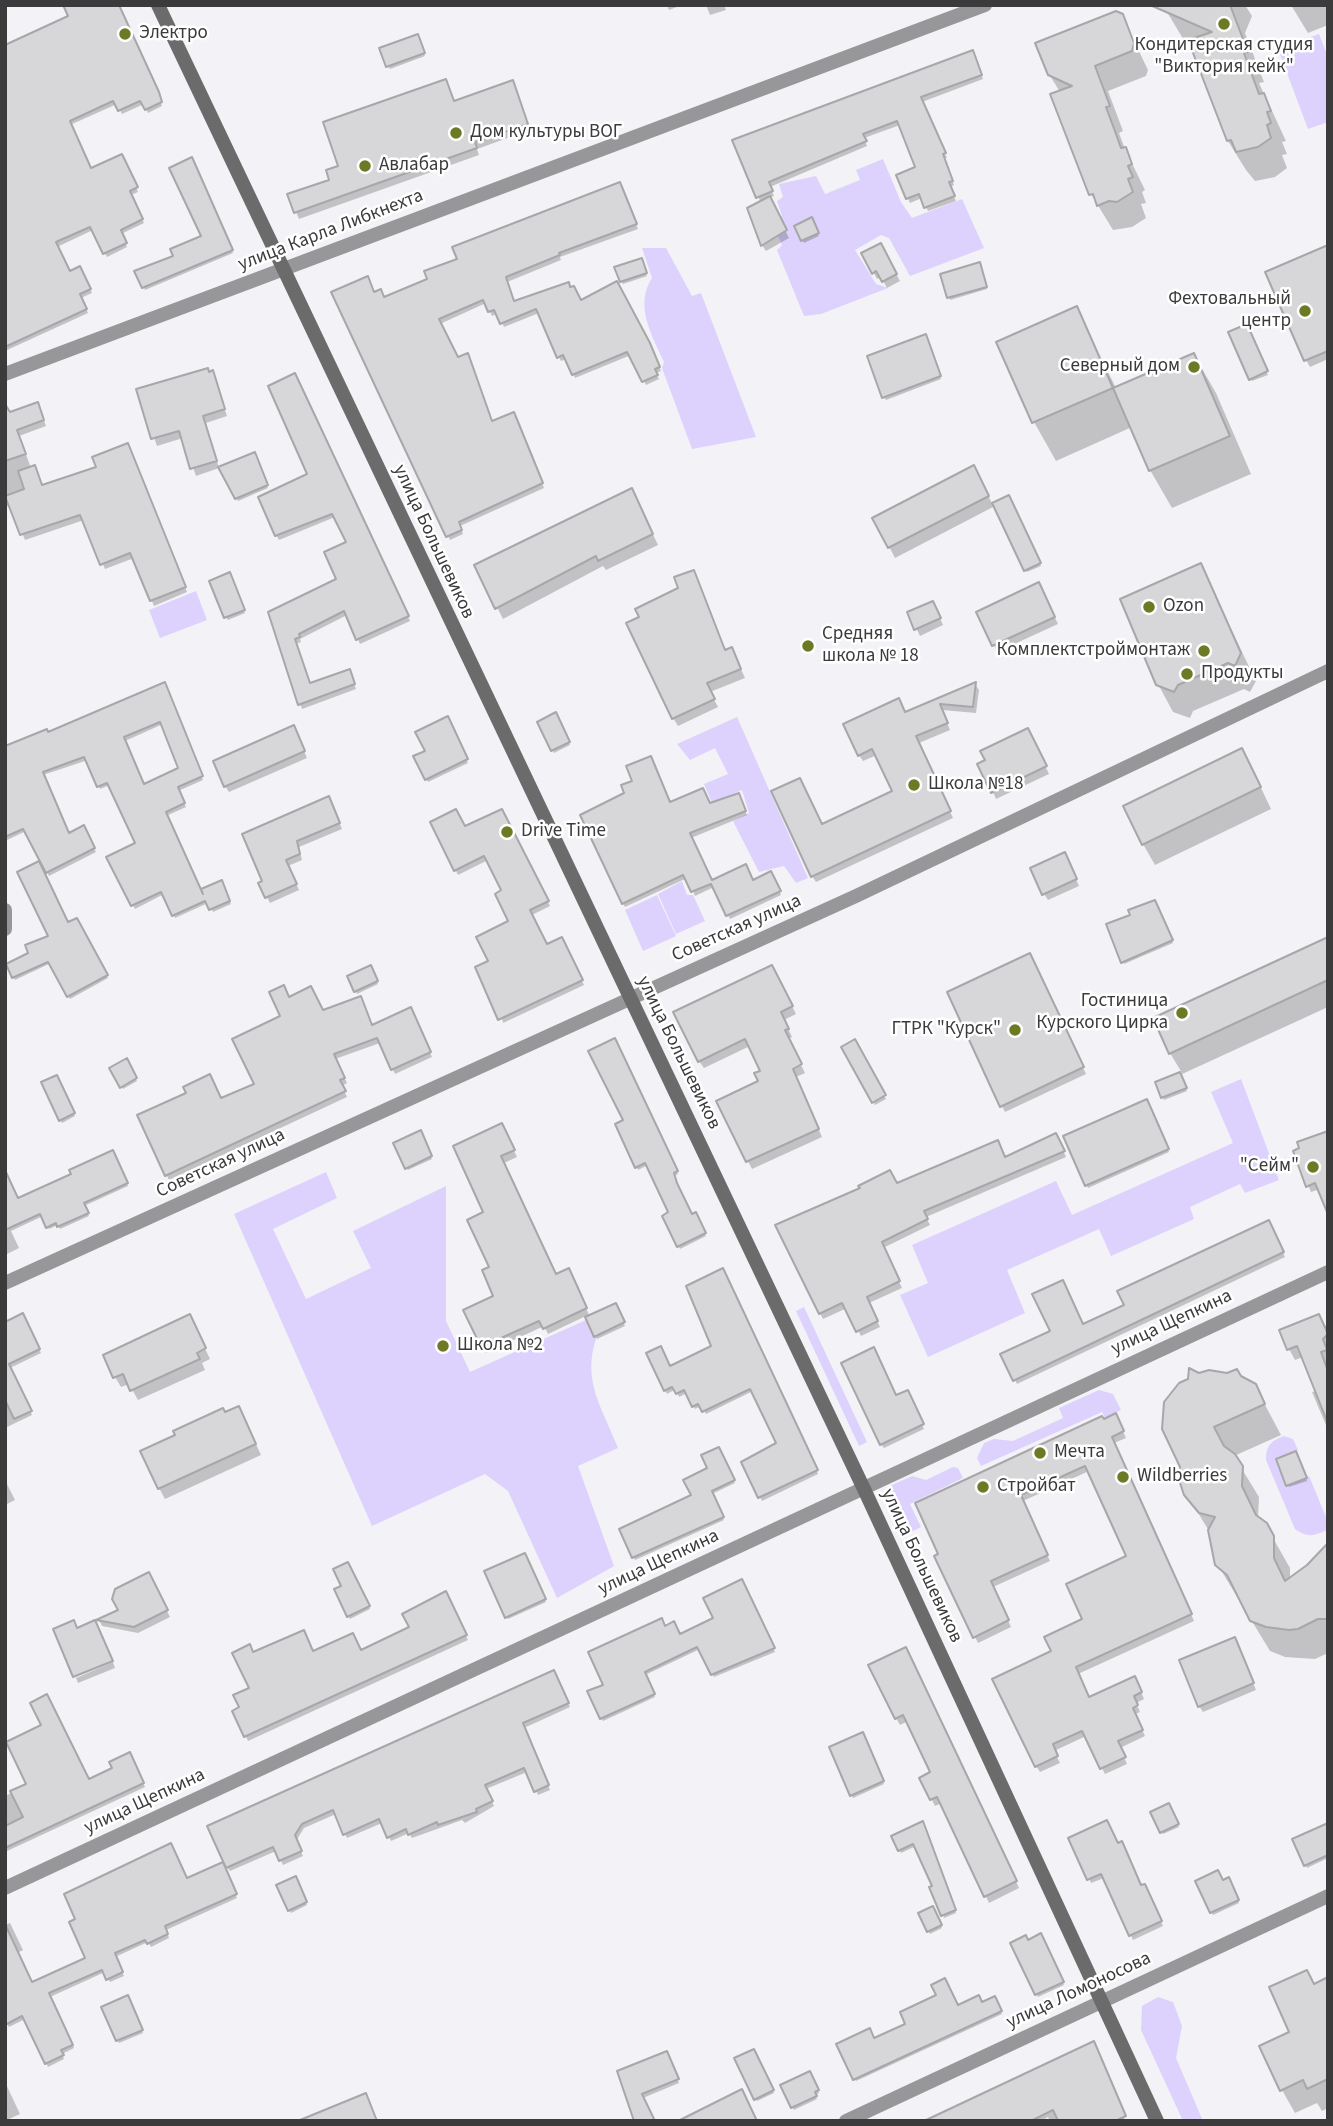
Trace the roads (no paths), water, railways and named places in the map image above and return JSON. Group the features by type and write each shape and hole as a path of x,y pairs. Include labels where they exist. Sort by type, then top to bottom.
{"main road":[{"name":"улица Большевиков","path":"158,5 864,1489 1157,2121"}],"street":[{"name":"улица Карла Либкнехта","path":"5,374 985,5"},
{"name":"Советская улица","path":"5,1283 856,896 1328,671"},
{"path":"5,910 5,929"},
{"name":"улица Щепкина","path":"5,1888 1328,1272"},
{"name":"улица Ломоносова","path":"846,2121 1328,1896"}],"place":[{"name":"Кондитерская студия \"Виктория кейк\"","path":"1224,24"},
{"name":"Электро","path":"125,34"},
{"name":"Дом культуры ВОГ","path":"456,133"},
{"name":"Авлабар","path":"365,166"},
{"name":"Фехтовальный центр","path":"1305,311"},
{"name":"Северный дом","path":"1194,367"},
{"name":"Ozon","path":"1149,607"},
{"name":"Средняя школа № 18","path":"808,646"},
{"name":"Комплектстроймонтаж","path":"1204,651"},
{"name":"Продукты","path":"1187,674"},
{"name":"Школа №18","path":"914,785"},
{"name":"Drive Time","path":"507,832"},
{"name":"Гостиница Курского Цирка","path":"1182,1013"},
{"name":"ГТРК \"Курск\"","path":"1015,1030"},
{"name":"\"Сейм\"","path":"1313,1167"},
{"name":"Школа №2","path":"443,1346"},
{"name":"Мечта","path":"1040,1453"},
{"name":"Wildberries","path":"1123,1477"},
{"name":"Стройбат","path":"983,1487"}]}
